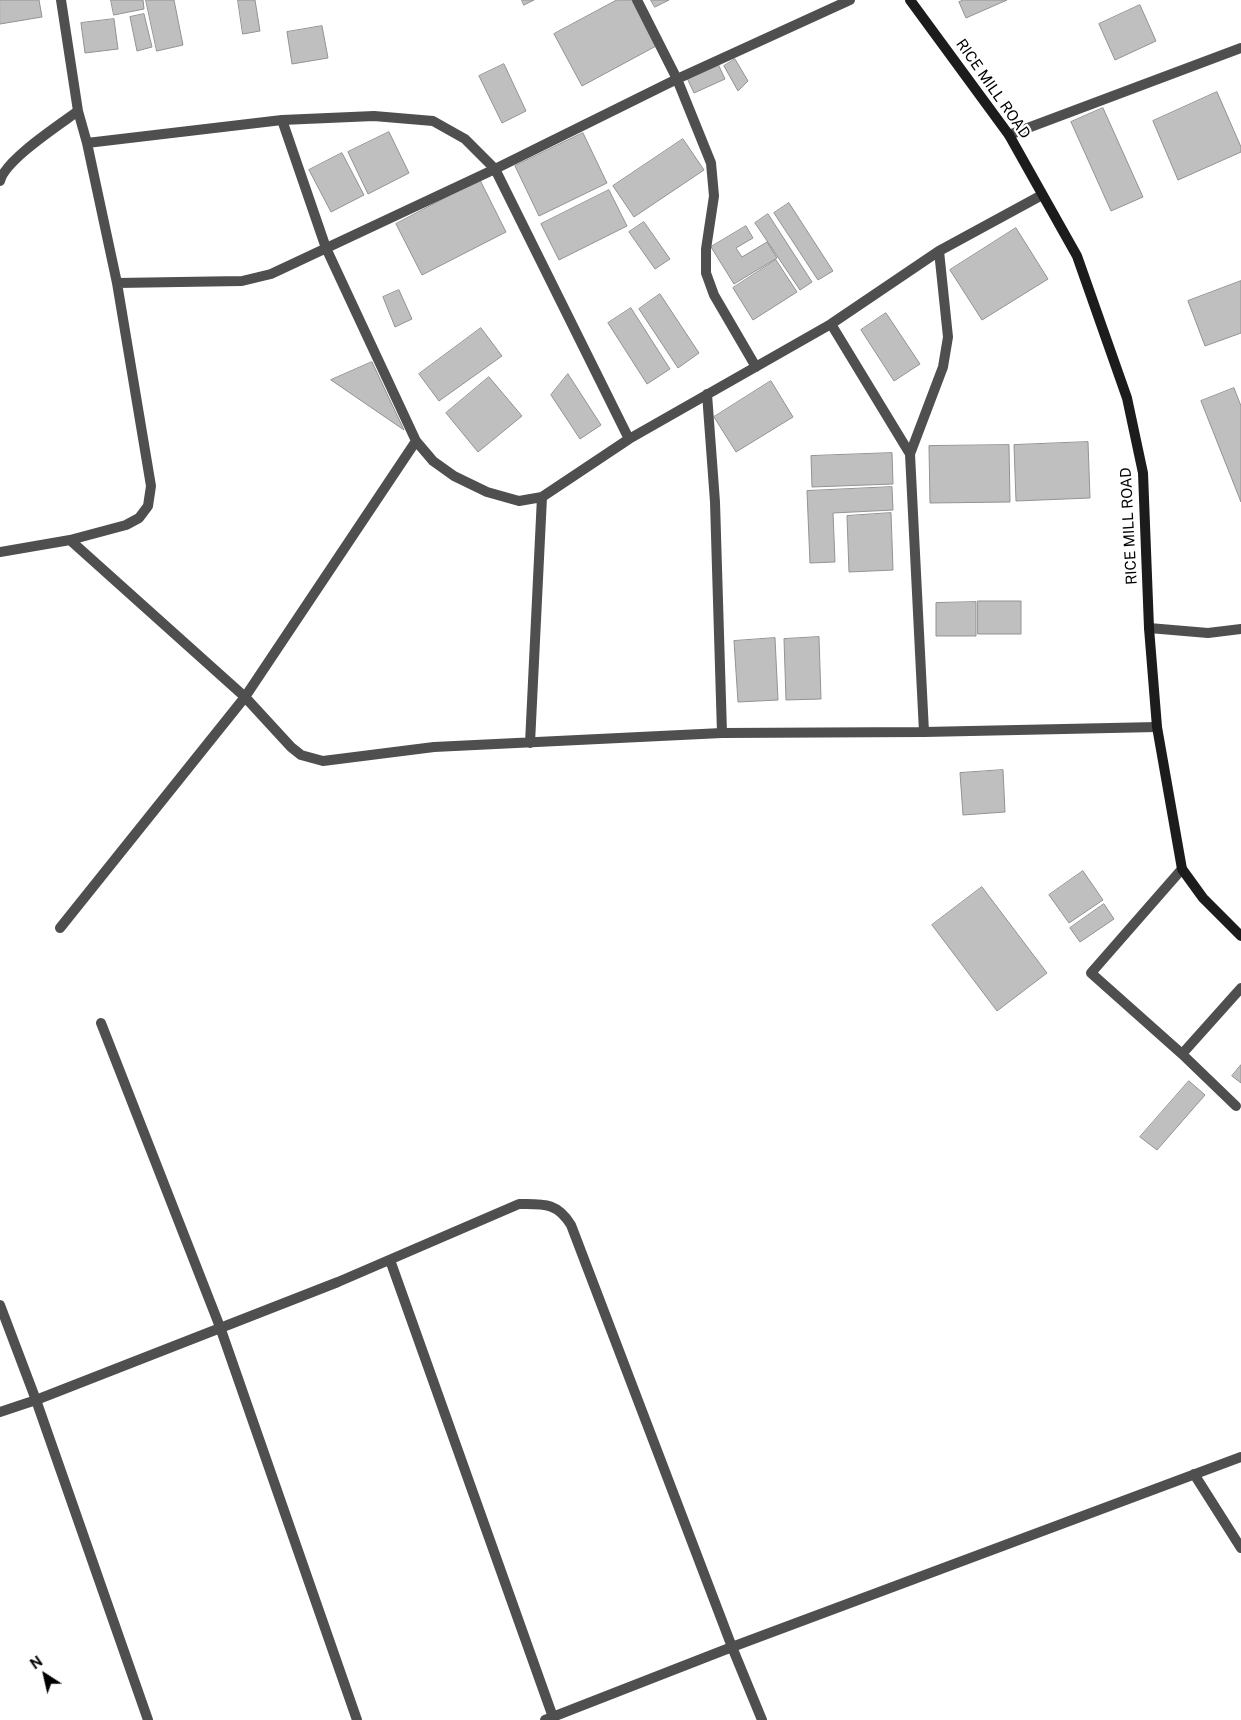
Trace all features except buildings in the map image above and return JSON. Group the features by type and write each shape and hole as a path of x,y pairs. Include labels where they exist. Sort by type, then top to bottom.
{"main road":[{"name":"RICE MILL ROAD","path":"910,0 1009,134 1077,256 1127,398 1143,473 1149,628 1157,727 1182,869 1203,898 1241,936"}],"street":[{"path":"0,552 70,540 126,525 139,518 148,506 151,486 117,283 87,143 78,111 61,0"},
{"path":"637,0 677,79 712,162 714,196 706,248 706,273 714,296 756,367"},
{"path":"117,283 242,281 271,274 495,169 677,79 850,0"},
{"path":"1009,134 1241,48"},
{"path":"0,181 1,176 10,163 78,111"},
{"path":"87,143 282,120 374,116 433,122 465,139 495,169 629,439"},
{"path":"282,120 326,248 416,441 433,461 454,476 487,492 519,501 542,497 629,439 831,324 939,251 1042,195"},
{"path":"924,732 910,454 943,367 948,336 939,251"},
{"path":"831,324 910,454"},
{"path":"707,394 715,502 722,733"},
{"path":"60,928 245,697 416,441"},
{"path":"530,743 542,497"},
{"path":"70,540 245,697 291,747 301,755 323,761 434,747 722,733 924,732 1157,727"},
{"path":"1149,628 1208,633 1241,629"},
{"path":"1182,869 1091,973 1182,1054 1236,1106"},
{"path":"1182,1054 1241,988"},
{"path":"101,1023 220,1327 357,1720"},
{"path":"0,1412 36,1400 338,1282 519,1204 540,1204 553,1207 564,1213 571,1225 732,1647 762,1720"},
{"path":"390,1260 550,1719 732,1647 1241,1457"},
{"path":"0,1305 36,1400 148,1720"},
{"path":"1194,1474 1241,1548"}]}
